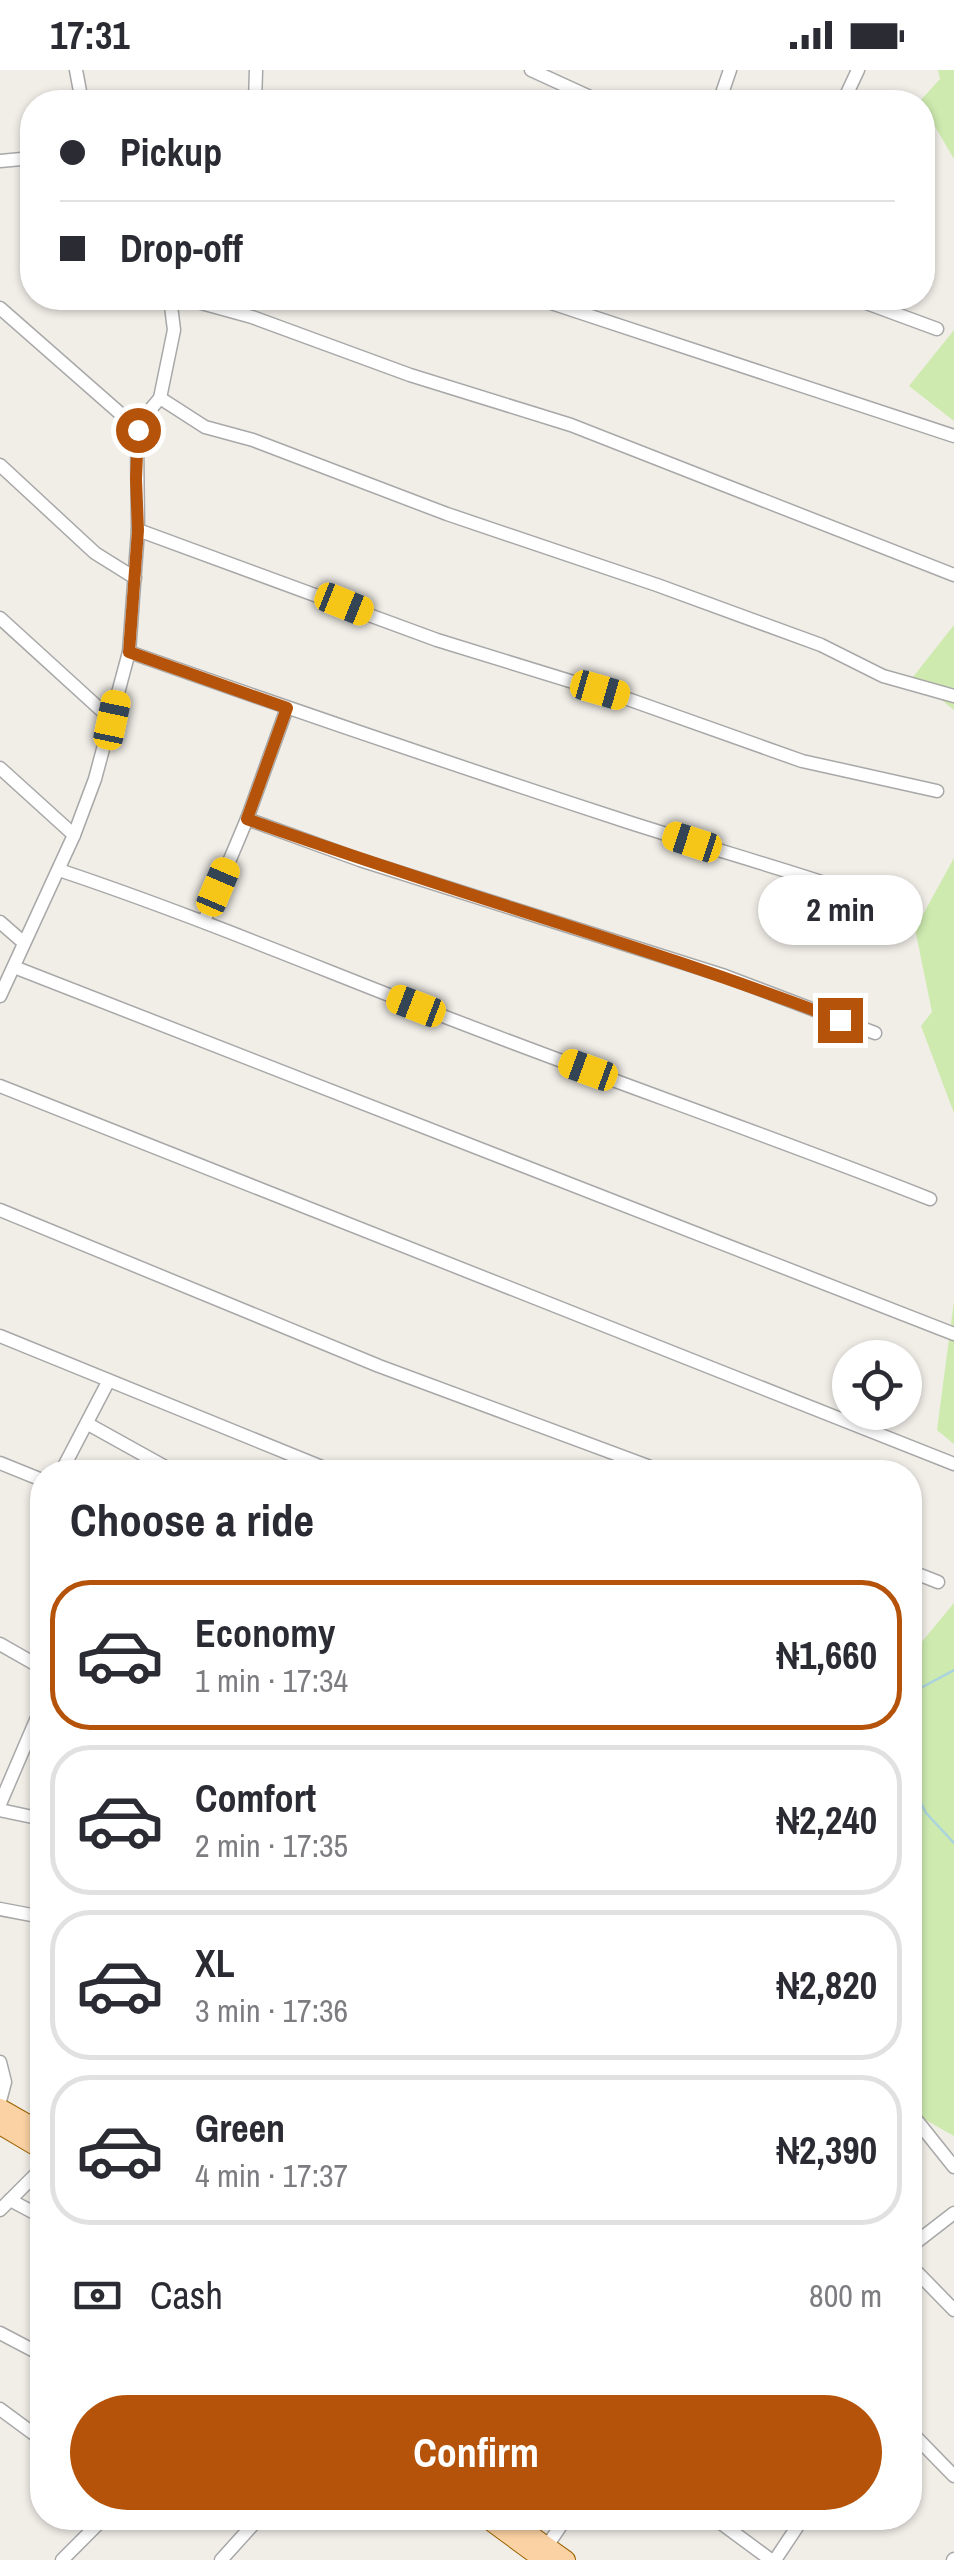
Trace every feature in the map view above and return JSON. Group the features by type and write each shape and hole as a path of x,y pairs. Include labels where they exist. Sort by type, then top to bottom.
{"main road":[{"path":"0,2105 30,2124"},
{"path":"0,2124 30,2143"},
{"path":"502,2530 534,2554 566,2560"},
{"path":"516,2530 534,2554"}],"street":[{"path":"532,70 575,90"},
{"path":"0,308 138,430"},
{"path":"0,996 74,835 112,720 129,652 138,530 138,430 160,398 174,330 172,310"},
{"path":"227,310 410,375 571,425 954,576"},
{"path":"572,310 954,436"},
{"path":"886,310 937,329"},
{"path":"160,398 204,427 253,440 447,514 657,584 822,645 883,676 954,696"},
{"path":"0,465 95,553 135,578"},
{"path":"138,530 437,640 625,698 802,761 938,791"},
{"path":"0,618 112,720"},
{"path":"129,652 287,708 912,913"},
{"path":"204,921 247,819 287,708"},
{"path":"0,768 74,835"},
{"path":"247,819 360,860 726,976 875,1032"},
{"path":"58,870 204,921 434,1013 756,1130 930,1199"},
{"path":"0,922 24,943"},
{"path":"14,967 954,1334"},
{"path":"0,1086 954,1464"},
{"path":"0,1210 379,1366 632,1460"},
{"path":"0,1336 304,1460"},
{"path":"68,1460 108,1382"},
{"path":"88,1424 158,1460"},
{"path":"0,1463 30,1475"},
{"path":"922,1576 938,1582"},
{"path":"0,1644 30,1661"},
{"path":"30,1735 0,1807 30,1816"},
{"path":"0,1909 30,1914"},
{"path":"0,2062 5,2082 0,2105"},
{"path":"922,2127 954,2167"},
{"path":"30,2180 4,2205 30,2213"},
{"path":"922,2238 954,2214"},
{"path":"922,2277 954,2310"},
{"path":"0,2333 30,2349"},
{"path":"0,2409 30,2431"},
{"path":"922,2443 954,2476"},
{"path":"62,2560 92,2530"},
{"path":"221,2560 248,2530"},
{"path":"534,2554 555,2530"},
{"path":"731,2530 773,2560 794,2530"}],"green space":[{"path":"938,70 954,70 954,159 935,127 935,90 930,90 940,79"},
{"path":"954,330 954,421 909,386"},
{"path":"954,625 954,710 913,677"},
{"path":"954,858 954,1113 921,1026 932,1012 915,929"},
{"path":"954,1301 954,1444 937,1430"},
{"path":"954,1603 954,2136 922,2118 922,1642"}],"waterway":[{"path":"922,1687 954,1670"},
{"path":"922,1805 954,1843"}],"route":[{"path":"138,430 138,530 129,652 287,708 247,819 360,860 726,976 840,1020"}]}
